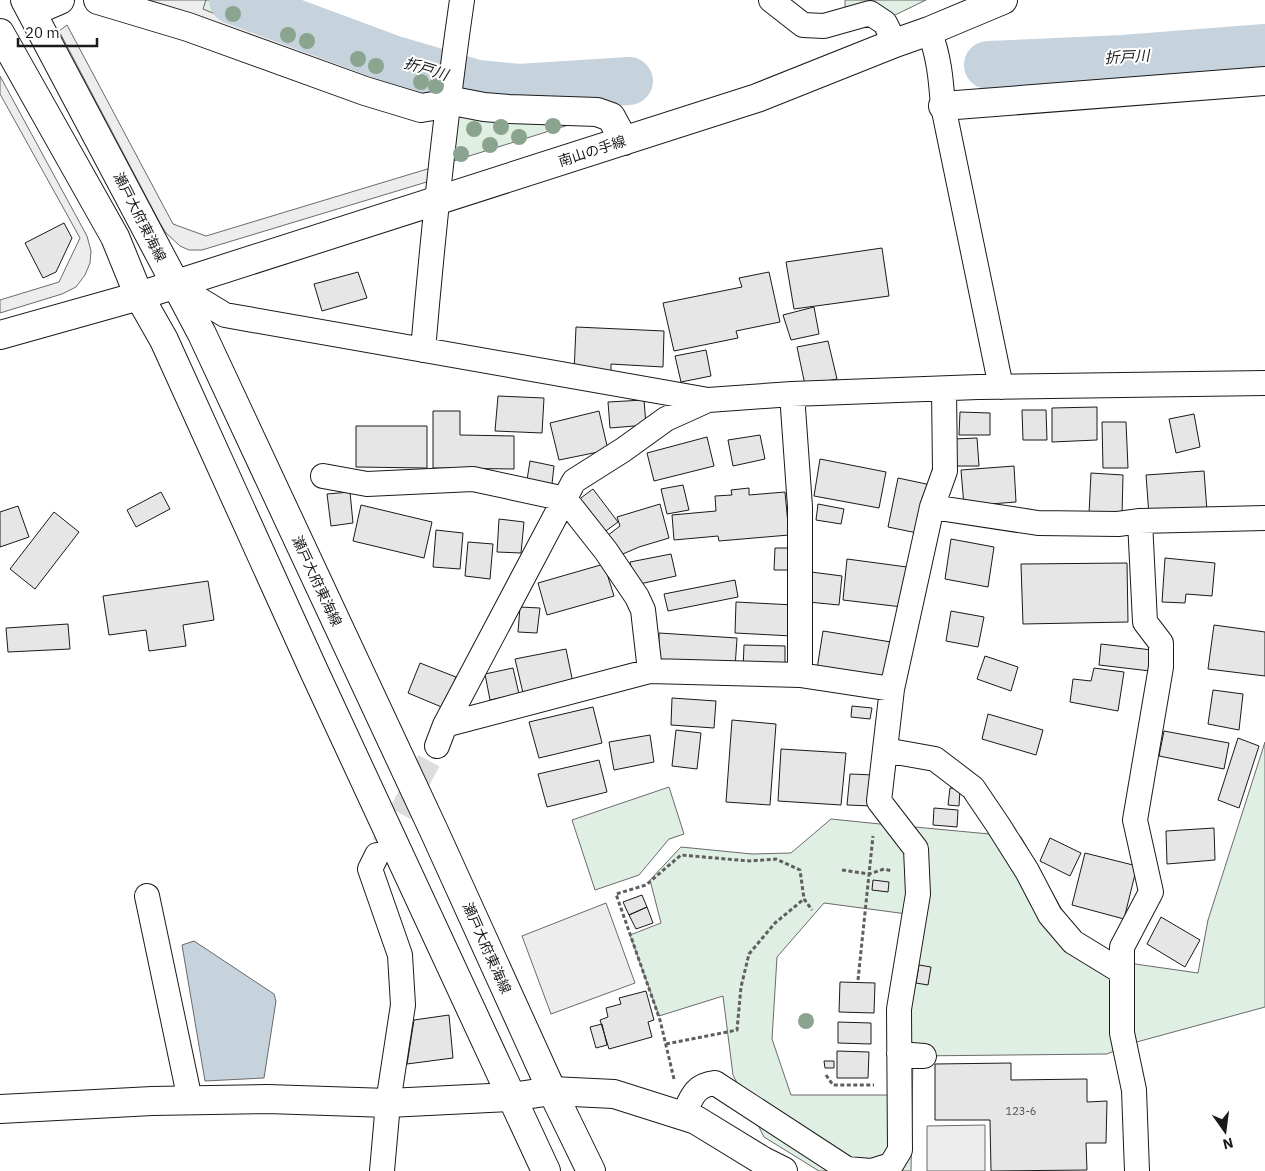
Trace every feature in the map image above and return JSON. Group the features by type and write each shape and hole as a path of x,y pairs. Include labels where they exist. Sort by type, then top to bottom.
{"street":[{"path":"28,6 60,0"},
{"path":"98,0 188,27 365,91 421,108 448,99 509,110 597,112 611,117 624,141"},
{"path":"423,350 436,200 462,0"},
{"path":"771,0 804,25 824,26 870,13 885,23 894,43"},
{"name":"南山の手線","path":"0,335 139,296 757,98 894,43 929,32 1003,0"},
{"name":"瀬戸大府東海線","path":"28,6 206,343 434,831 552,1091 591,1171"},
{"path":"929,32 934,44 941,78 943,106 1001,387"},
{"path":"0,33 115,237 139,296 164,340 318,680 546,1171"},
{"path":"943,106 1265,81"},
{"path":"174,284 225,315 708,400 792,394 1001,387 1265,383"},
{"path":"683,1116 694,1093 704,1084 714,1083 847,1169 871,1171 890,1166 900,1150 899,1009 918,894 916,848 879,801 892,689 932,507 945,472 944,389"},
{"path":"792,394 800,507 800,675"},
{"path":"708,400 666,419 623,450 574,481 441,736 650,671 800,675 892,689"},
{"path":"323,476 367,484 473,479 565,499 606,551 637,597 642,610 650,671"},
{"path":"932,507 1038,523 1118,524 1140,521 1265,518"},
{"path":"1136,1171 1134,1090 1122,1033 1122,947 1150,892 1135,820 1162,667 1161,643 1145,622 1140,521"},
{"path":"885,750 935,759 973,788 1027,872 1050,915 1073,942 1122,972"},
{"path":"377,855 370,869 400,955 402,1005 388,1103 382,1171"},
{"path":"147,896 190,1100"},
{"path":"899,1054 924,1056"},
{"path":"0,1110 152,1100 267,1099 388,1103 512,1096 552,1091 614,1094 696,1120 783,1171"}],"path":[{"path":"858,980 874,827"},
{"path":"683,1116 660,1020 616,894 646,885 681,855 749,861 776,859 800,870 804,899 812,910"},
{"path":"842,870 869,874 884,870"},
{"path":"666,1044 737,1030 741,987 750,954 775,923 804,899"},
{"path":"826,1075 833,1085 881,1085"}],"green space":[{"path":"206,0 212,0 245,13 241,24 202,9"},
{"path":"845,0 926,0 895,15 836,19 845,9"},
{"path":"278,25 321,42 318,50 274,35"},
{"path":"353,54 383,65 380,74 350,64"},
{"path":"454,109 591,118 450,162"},
{"path":"1265,742 1265,1007 1133,1043 1107,1054 913,1056 911,1171 819,1171 764,1137 733,1075 723,996 659,1016 630,935 661,923 650,880 681,847 752,854 791,853 831,819 890,825 907,850 907,914 824,903 777,957 772,1039 791,1095 907,1095 906,1003 924,851 915,827 1021,837 1071,926 1121,962 1198,973 1208,920"},
{"path":"669,787 684,834 669,839 639,875 595,890 572,820"}],"shaded area":[{"path":"127,0 206,0 203,9 240,24 245,13 278,25 274,35 318,50 321,42 353,54 350,64 380,74 383,65 417,77 415,86 440,94 436,100"},
{"path":"67,25 173,224 206,236 434,167 430,181 202,250 189,250 180,246 166,233 160,223 59,31"},
{"path":"0,76 87,236 91,251 90,263 85,275 76,287 62,294 0,313 0,300 59,282 80,238 0,94"},
{"path":"606,903 635,983 551,1014 522,936"},
{"path":"194,941 274,994 276,1001 264,1078 205,1081 182,945"},
{"path":"985,1125 985,1171 927,1171 927,1126"}],"building":[{"path":"64,223 72,238 56,272 43,278 25,243"},
{"path":"882,248 889,296 794,309 786,262"},
{"path":"358,272 367,298 322,311 314,284"},
{"path":"769,272 780,322 736,331 738,338 674,351 663,303 742,287 739,278"},
{"path":"814,307 819,334 791,340 783,315"},
{"path":"576,327 664,331 663,367 611,364 611,375 574,373"},
{"path":"828,341 837,379 805,385 797,347"},
{"path":"706,350 711,376 681,382 675,356"},
{"path":"498,396 544,398 542,433 495,431"},
{"path":"644,400 646,425 610,428 608,402"},
{"path":"1097,407 1097,440 1052,442 1052,408"},
{"path":"1022,410 1046,410 1047,440 1023,440"},
{"path":"433,411 460,411 460,435 514,436 514,469 433,468"},
{"path":"599,411 608,450 559,460 550,423"},
{"path":"960,412 990,413 990,435 959,435"},
{"path":"1194,414 1200,447 1176,453 1169,419"},
{"path":"1102,422 1126,422 1128,468 1103,468"},
{"path":"356,426 427,426 427,468 356,467"},
{"path":"760,435 765,459 733,466 728,440"},
{"path":"707,437 714,466 654,481 647,453"},
{"path":"977,438 979,466 956,466 954,439"},
{"path":"820,459 886,472 879,508 814,496"},
{"path":"530,461 554,466 552,484 527,480"},
{"path":"1014,466 1016,502 964,506 961,470"},
{"path":"1204,471 1207,511 1149,515 1146,475"},
{"path":"1091,473 1123,475 1122,517 1089,514"},
{"path":"898,478 931,485 922,534 888,527"},
{"path":"683,485 689,510 667,514 661,489"},
{"path":"749,488 749,495 785,492 789,535 719,541 718,536 674,540 672,515 716,511 715,496 732,495 731,490"},
{"path":"593,489 618,522 599,536 574,503"},
{"path":"161,492 170,509 136,527 127,510"},
{"path":"350,492 353,523 331,526 327,494"},
{"path":"660,504 669,538 639,547 616,557 603,539 620,526 617,517"},
{"path":"818,504 844,509 841,524 816,520"},
{"path":"361,505 432,522 424,558 353,541"},
{"path":"18,506 29,537 0,547 0,512"},
{"path":"54,512 79,532 35,589 10,569"},
{"path":"499,519 524,522 521,553 497,552"},
{"path":"436,530 463,533 460,569 433,567"},
{"path":"951,539 994,547 988,587 945,579"},
{"path":"468,542 493,544 490,579 465,576"},
{"path":"775,548 794,548 793,570 774,570"},
{"path":"671,554 676,576 635,585 630,562"},
{"path":"1165,558 1215,563 1212,596 1186,594 1185,603 1162,602"},
{"path":"847,559 907,567 902,607 843,600"},
{"path":"1127,563 1128,622 1023,624 1021,564"},
{"path":"604,564 614,596 547,615 538,583"},
{"path":"811,572 842,576 839,605 808,602"},
{"path":"735,580 738,597 668,611 664,594"},
{"path":"208,581 214,620 183,625 186,646 149,651 146,630 109,635 103,596"},
{"path":"736,602 794,605 792,636 735,633"},
{"path":"520,607 540,608 537,633 518,632"},
{"path":"951,611 984,617 978,647 946,641"},
{"path":"68,624 70,649 8,652 6,628"},
{"path":"1214,625 1265,632 1265,676 1208,669"},
{"path":"823,631 891,642 885,681 817,669"},
{"path":"659,633 737,638 735,668 659,663"},
{"path":"1101,644 1152,650 1150,671 1099,665"},
{"path":"744,645 785,646 785,671 743,670"},
{"path":"566,649 573,683 523,693 515,659"},
{"path":"985,656 1018,667 1011,691 977,679"},
{"path":"420,663 456,677 444,708 408,693"},
{"path":"513,668 519,694 490,700 485,674"},
{"path":"1094,668 1124,672 1118,711 1070,702 1073,679 1091,681"},
{"path":"1213,690 1243,694 1239,730 1208,724"},
{"path":"672,698 716,701 714,728 671,725"},
{"path":"852,706 872,708 870,719 851,717"},
{"path":"593,707 602,743 539,758 529,722"},
{"path":"988,714 1043,730 1036,755 982,739"},
{"path":"732,720 776,724 770,805 726,802"},
{"path":"676,730 701,733 697,769 672,766"},
{"path":"1164,731 1229,743 1224,769 1159,756"},
{"path":"650,735 654,762 614,770 609,742"},
{"path":"1238,738 1259,746 1239,808 1218,800"},
{"path":"781,749 846,753 841,805 778,801"},
{"path":"599,760 607,792 547,807 538,774"},
{"path":"850,774 874,775 872,806 847,805"},
{"path":"950,788 960,789 959,806 948,805"},
{"path":"934,808 958,810 957,827 933,825"},
{"path":"1214,828 1215,860 1167,864 1166,831"},
{"path":"1050,838 1081,853 1070,876 1040,861"},
{"path":"1085,853 1137,866 1124,919 1072,905"},
{"path":"873,880 889,882 888,892 872,890"},
{"path":"642,895 647,907 629,915 623,902"},
{"path":"647,907 653,923 636,929 629,915"},
{"path":"1161,917 1200,940 1185,967 1147,944"},
{"path":"919,965 931,967 928,985 916,983"},
{"path":"840,982 875,983 874,1013 839,1012"},
{"path":"646,991 654,1020 648,1022 652,1037 609,1049 600,1020 608,1017 606,1008 621,1004 619,998"},
{"path":"449,1015 453,1058 407,1064 414,1020"},
{"path":"838,1022 871,1023 871,1044 838,1043"},
{"path":"602,1024 607,1045 596,1048 590,1027"},
{"path":"837,1051 869,1052 868,1078 837,1078"},
{"path":"824,1061 834,1061 834,1068 825,1068"},
{"path":"1011,1063 1011,1080 1087,1079 1087,1102 1107,1101 1106,1143 1086,1143 1087,1170 991,1171 990,1120 935,1120 935,1064"}],"waterway":[{"name":"折戸川","path":"233,0 392,59 477,84 519,88 629,81"},
{"name":"折戸川","path":"988,65 1123,59 1265,48"}],"tunnel":[{"path":"383,845 437,746"}]}
